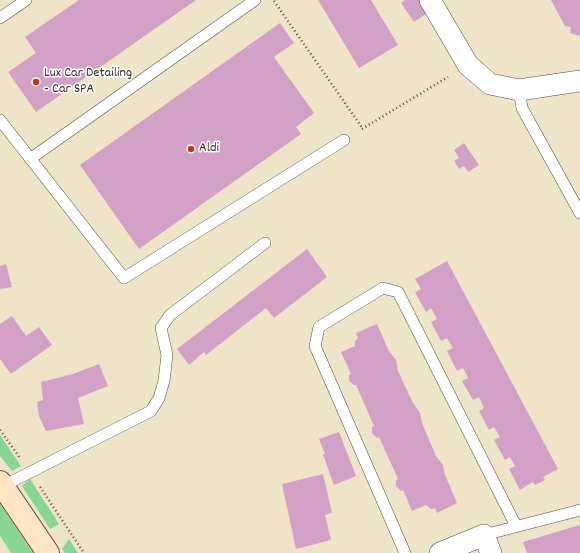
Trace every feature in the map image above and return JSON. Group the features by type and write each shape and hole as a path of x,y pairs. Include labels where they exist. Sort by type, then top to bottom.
{"main road":[{"path":"1,484 48,553"}],"street":[{"path":"430,0 468,65 490,84 519,90 580,81"},
{"path":"440,553 488,544"}],"lane":[{"path":"0,18 26,0"},
{"path":"30,159 255,0"},
{"path":"519,90 522,108 580,213"},
{"path":"0,120 124,278 344,140"},
{"path":"1,484 29,472 151,411 159,398 164,381 167,355 161,328 170,315 265,243"},
{"path":"405,553 315,346 319,327 383,288 398,292 516,526"},
{"path":"488,544 516,526 580,510"}],"path":[{"path":"273,0 363,128"},
{"path":"344,140 468,65"},
{"path":"0,430 84,553"}],"green space":[{"path":"0,435 21,466 12,471 0,456"},
{"path":"30,479 59,524 50,529 22,486"},
{"path":"0,504 33,553 11,553 0,536"},
{"path":"69,539 78,553 65,553 62,549"}],"building":[{"path":"79,0 196,0 36,112 8,72 36,53 25,37"},
{"path":"318,0 371,0 398,45 359,68"},
{"path":"405,0 421,0 429,12 414,22 401,3"},
{"path":"551,0 580,0 580,36 570,33 571,27 565,26"},
{"name":"Aldi","path":"280,23 294,43 274,57 314,113 296,127 301,134 139,249 80,165"},
{"path":"464,143 479,165 468,172 464,166 459,169 454,161 459,158 454,150"},
{"path":"307,249 327,277 274,318 266,308 206,355 204,352 189,365 177,349"},
{"path":"447,261 558,469 543,477 545,480 535,485 533,482 520,490 509,469 515,466 510,457 505,460 494,440 500,437 494,427 489,430 479,411 484,408 479,397 473,400 462,381 468,378 463,368 457,371 447,351 453,348 447,338 441,341 431,322 437,319 431,308 426,312 415,292 421,289 415,279"},
{"path":"6,264 12,287 0,289 0,266"},
{"path":"12,316 26,336 39,327 52,345 11,374 0,359 0,324"},
{"path":"377,324 389,351 396,360 398,371 413,403 420,413 422,423 436,456 443,465 445,475 457,503 437,513 435,508 431,509 426,505 412,511 403,490 401,491 396,486 396,480 398,479 379,437 377,438 372,433 372,427 374,426 356,385 349,381 349,375 351,374 341,352 355,346 355,341 358,338 356,333"},
{"path":"99,364 108,386 78,398 84,424 46,431 39,416 37,402 43,400 41,382 73,374"},
{"path":"339,432 356,476 334,485 319,439"},
{"path":"323,474 332,513 325,515 331,540 296,549 282,484"},
{"path":"580,525 580,553 527,553 523,542"}],"place":[{"name":"Lux Car Detailing - Car SPA","path":"36,82"},
{"name":"Aldi","path":"191,149"}]}
